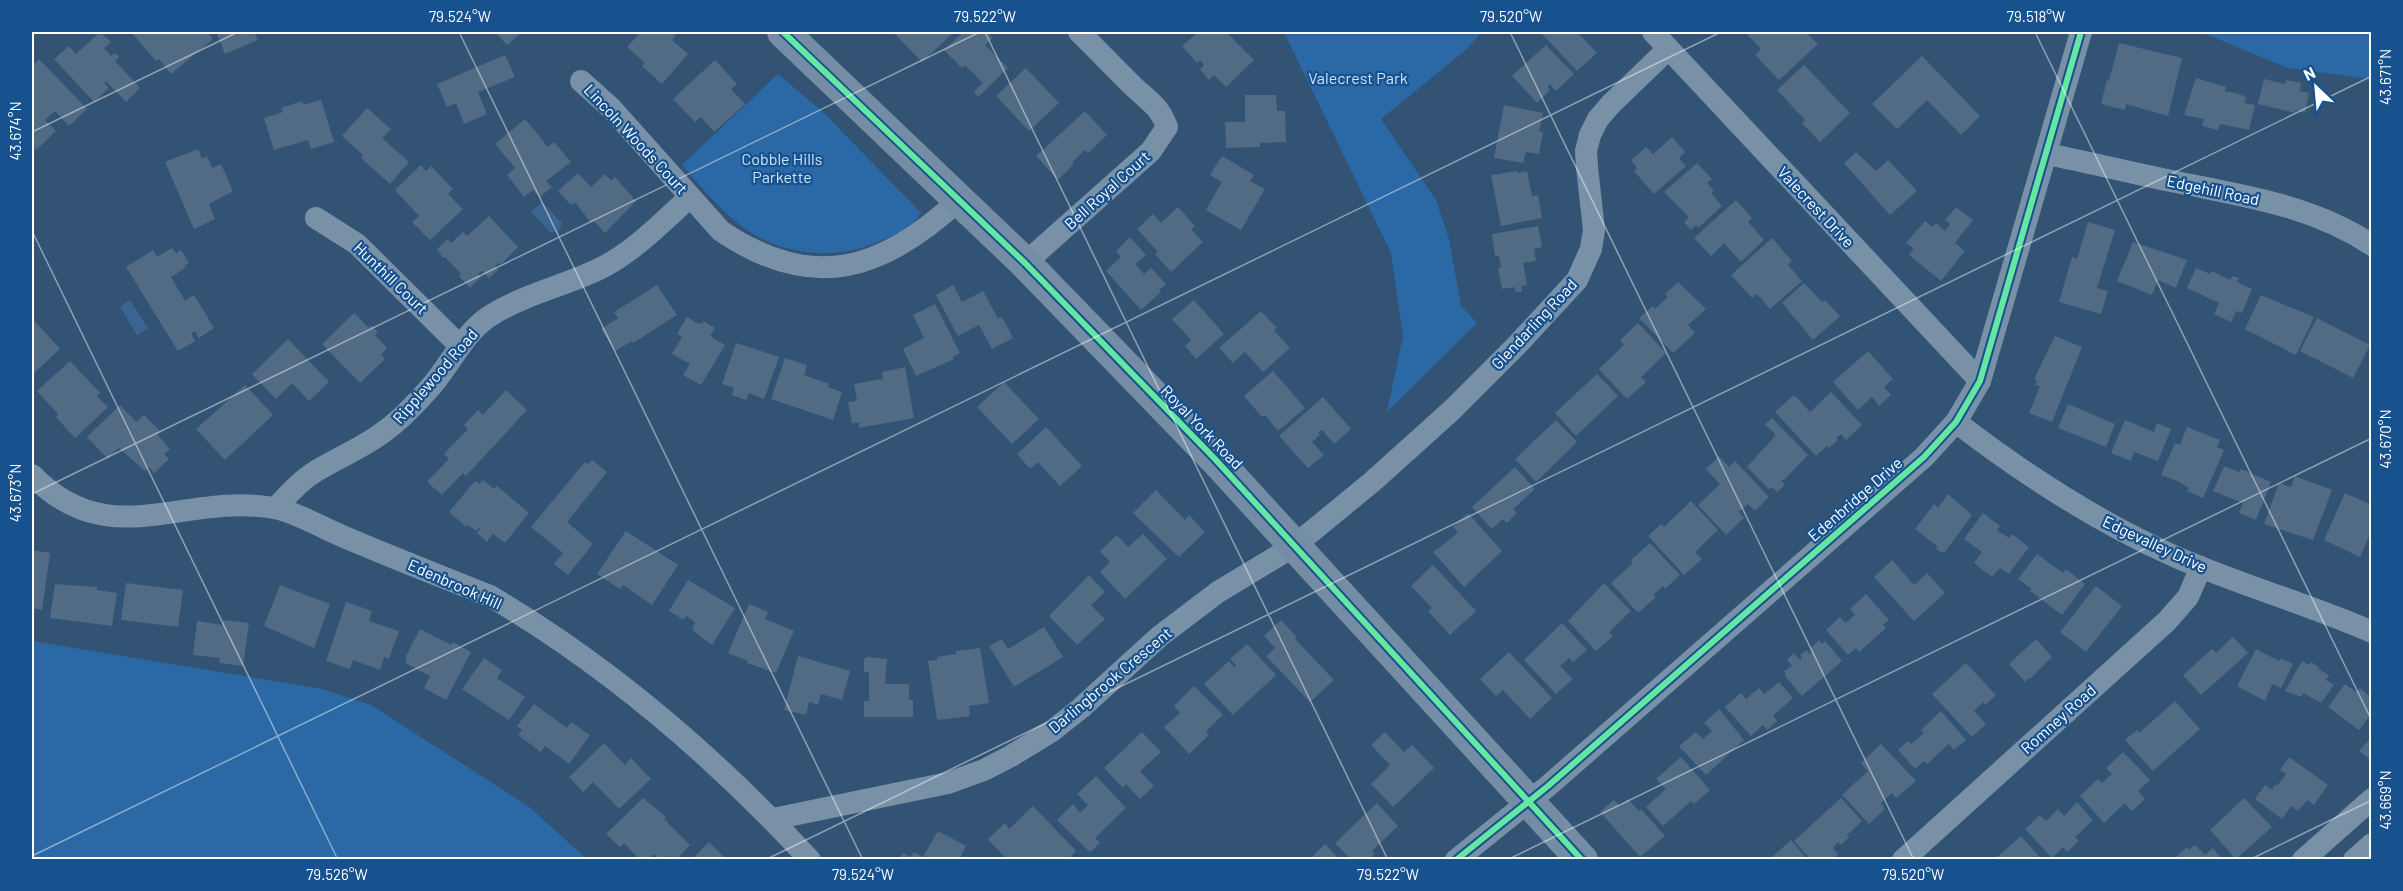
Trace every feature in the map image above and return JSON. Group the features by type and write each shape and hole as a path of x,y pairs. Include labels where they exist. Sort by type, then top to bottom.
{"main road":[{"name":"Royal York Road","path":"783,32 1025,263 1215,459 1582,860"}],"street":[{"name":"Bell Royal Court","path":"1025,263 1151,151 1167,127 1162,113 1150,99 1136,89 1079,32"},
{"name":"Valecrest Drive","path":"1653,32 1980,381"},
{"name":"Edenbridge Drive","path":"1455,860 1548,786 1924,457 1956,422 1980,381 2081,32"},
{"name":"Glendarling Road","path":"1294,546 1372,482 1452,410 1577,280 1591,249 1594,230 1586,151 1590,135 1598,119 1611,104 1668,49"},
{"name":"Lincoln Woods Court","path":"581,81 612,109 721,231 741,244 767,256 817,268 842,267 871,260 895,249 932,225 959,200"},
{"name":"Edgehill Road","path":"2047,154 2243,195 2306,211 2339,225 2372,245"},
{"name":"Ripplewood Road","path":"276,508 293,488 315,472 358,450 385,432 408,412 440,376 459,345 491,315 524,298 600,269 633,247 690,198"},
{"name":"Hunthill Court","path":"316,218 357,244 459,345"},
{"name":"Edgevalley Drive","path":"1956,422 2049,489 2143,542 2201,567 2329,613 2372,632"},
{"name":"Edenbrook Hill","path":"32,476 44,488 74,507 114,518 212,507 276,508 490,596 523,615 634,694 773,819 810,860"},
{"name":"Darlingbrook Crescent","path":"773,819 948,783 993,766 1052,731 1081,708 1160,636 1218,592 1294,546"},
{"name":"Romney Road","path":"1903,860 2167,621 2188,597 2201,567"},
{"path":"2303,860 2372,799"},
{"path":"2354,860 2372,844"}],"green space":[{"name":"Valecrest Park","path":"1284,32 1481,32 1467,49 1381,119 1436,200 1449,239 1461,306 1477,323 1387,412 1403,336 1391,253"},
{"path":"2201,32 2371,32 2371,79 2288,68"},
{"name":"Cobble Hills Parkette","path":"778,74 823,112 921,213 913,223 888,238 859,249 823,253 805,252 788,249 755,235 740,225 709,196 682,165"},
{"path":"32,641 322,689 371,705 528,806 587,859 32,859"}],"shaded area":[{"path":"542,202 562,223 558,233 551,233 531,212"},
{"path":"130,300 148,328 137,335 120,307"}],"building":[{"path":"100,32 111,42 104,48 111,56 115,53 119,57 115,61 140,88 126,102 106,81 104,83 109,88 94,102 54,59 69,46 76,54"},
{"path":"131,32 207,32 213,39 171,74 159,59 156,61"},
{"path":"216,32 254,32 258,40 225,54"},
{"path":"495,32 522,32 507,45"},
{"path":"641,32 672,32 676,35 672,40 688,54 662,84 642,66 645,63 627,47"},
{"path":"893,32 954,32 922,62"},
{"path":"963,32 987,32 993,38 985,45 1008,68 978,97 974,92 983,83 965,65 962,68 944,50"},
{"path":"1198,32 1226,32 1254,60 1226,87 1214,75 1209,80 1200,69 1204,65 1200,60 1197,63 1182,46"},
{"path":"1540,32 1581,32 1579,34 1597,53 1577,71"},
{"path":"1745,32 1806,32 1818,44 1779,80 1755,55 1761,49"},
{"path":"2119,43 2182,58 2168,116 2126,104 2125,110 2101,104"},
{"path":"1546,45 1574,74 1556,91 1550,84 1547,87 1550,90 1537,103 1512,76"},
{"path":"505,55 515,77 478,92 487,114 464,124 456,103 447,107 437,84"},
{"path":"1922,56 1980,116 1961,135 1927,100 1897,129 1872,104"},
{"path":"39,59 87,109 69,126 55,111 45,120 56,131 36,150 32,145 32,66"},
{"path":"715,60 737,84 731,89 745,104 714,132 701,117 695,122 673,99"},
{"path":"1804,65 1850,113 1820,142 1802,123 1805,120 1777,90"},
{"path":"1026,68 1059,103 1029,131 996,96"},
{"path":"2196,78 2226,87 2225,91 2246,97 2244,103 2255,105 2249,130 2220,124 2218,130 2202,126 2204,119 2184,115"},
{"path":"2264,79 2285,84 2286,80 2301,83 2300,91 2309,93 2305,113 2295,110 2295,113 2258,104"},
{"path":"1245,95 1276,95 1277,111 1285,111 1286,142 1260,143 1260,147 1226,148 1225,122 1245,122"},
{"path":"321,100 334,142 311,149 308,140 274,150 264,118 283,112 281,108 302,101 303,105"},
{"path":"1504,105 1543,113 1539,132 1543,132 1539,154 1526,152 1523,163 1494,158"},
{"path":"367,108 391,129 382,138 409,162 390,184 361,158 363,155 342,136"},
{"path":"1085,111 1107,135 1088,153 1085,150 1058,180 1036,156"},
{"path":"525,119 548,147 554,142 571,162 546,181 552,187 540,197 533,190 524,197 507,175 515,168 495,144"},
{"path":"1672,137 1685,152 1679,158 1686,166 1654,194 1634,171 1637,168 1631,160 1646,147 1653,154"},
{"path":"198,149 202,159 207,156 212,168 221,164 233,191 209,204 215,219 194,229 165,162"},
{"path":"1856,152 1876,171 1888,160 1917,191 1890,215 1844,163"},
{"path":"1222,156 1254,175 1250,181 1265,189 1241,230 1206,210 1222,182 1210,175"},
{"path":"1697,163 1712,179 1707,183 1714,191 1711,193 1722,206 1698,228 1696,225 1691,230 1684,222 1689,217 1664,192"},
{"path":"421,165 426,171 431,166 453,189 448,194 463,209 430,240 412,222 419,216 395,190"},
{"path":"1517,171 1518,173 1527,171 1532,196 1538,195 1542,218 1501,226 1491,175"},
{"path":"578,173 591,187 605,174 611,181 615,177 636,201 605,233 594,221 591,223 575,202 571,205 558,191"},
{"path":"1736,200 1752,218 1748,222 1764,240 1741,262 1724,243 1711,256 1694,238"},
{"path":"1178,207 1195,226 1191,229 1203,242 1171,272 1155,254 1158,252 1137,229 1153,214 1161,223"},
{"path":"1956,207 1973,220 1955,243 1965,251 1941,281 1909,255 1914,249 1906,243 1925,221 1932,227 1936,223 1945,231 1950,224 1945,220"},
{"path":"489,216 518,247 501,264 495,266 498,270 489,278 482,271 478,274 481,277 470,288 459,276 461,274 445,257 443,258 437,249 448,239 451,243 463,232 467,236"},
{"path":"2088,222 2115,230 2097,288 2108,291 2101,314 2059,302 2072,257 2077,259"},
{"path":"1538,226 1542,247 1534,249 1536,261 1523,263 1527,285 1521,286 1522,292 1516,292 1514,287 1502,289 1498,268 1501,268 1499,256 1495,256 1492,234"},
{"path":"1130,237 1146,255 1135,264 1144,274 1151,268 1166,284 1159,290 1161,292 1141,310 1106,271 1121,257 1116,251"},
{"path":"1772,238 1792,261 1788,265 1802,281 1770,309 1757,294 1752,298 1731,275"},
{"path":"2133,242 2187,260 2176,288 2158,280 2152,295 2117,281"},
{"path":"172,248 176,253 181,250 189,263 171,277 185,301 194,295 214,328 199,338 195,331 191,333 195,341 178,351 126,267 153,250 157,257"},
{"path":"2196,268 2210,274 2212,271 2230,280 2232,276 2239,278 2237,282 2252,289 2242,313 2236,311 2231,322 2214,314 2219,303 2187,288"},
{"path":"1678,282 1706,309 1688,325 1695,333 1673,353 1639,318 1653,306 1655,309 1668,297 1665,294"},
{"path":"1804,283 1822,302 1825,300 1840,316 1813,340 1782,303"},
{"path":"657,285 677,315 633,343 632,341 615,351 601,329 618,318 614,312"},
{"path":"953,285 962,302 983,291 998,319 1002,317 1013,338 992,349 979,325 958,336 936,295"},
{"path":"2261,295 2314,317 2296,355 2245,329"},
{"path":"1194,300 1224,334 1196,359 1185,346 1191,340 1172,319"},
{"path":"935,304 960,353 953,357 954,359 916,376 903,349 924,338 913,315"},
{"path":"1261,311 1277,328 1274,330 1290,348 1263,372 1245,352 1233,363 1219,348"},
{"path":"354,313 369,328 371,325 378,332 375,335 387,348 381,355 385,359 360,383 322,344"},
{"path":"687,317 697,323 702,324 703,321 715,328 710,336 725,345 701,385 683,375 690,364 672,354 682,337 677,334"},
{"path":"32,318 60,349 32,375"},
{"path":"2317,318 2370,345 2353,378 2300,351"},
{"path":"1638,323 1666,353 1641,377 1646,382 1627,399 1599,369 1624,345 1620,340"},
{"path":"2055,336 2082,347 2052,422 2029,413 2040,386 2035,385 2037,380 2034,379"},
{"path":"288,339 329,382 309,401 292,383 276,399 252,374"},
{"path":"736,343 779,357 764,399 749,393 746,400 732,395 734,388 722,384"},
{"path":"1868,351 1893,379 1884,387 1891,395 1879,406 1872,397 1858,410 1833,382"},
{"path":"785,358 807,365 804,375 829,384 828,387 842,392 833,420 771,399"},
{"path":"70,361 100,393 97,396 108,407 75,438 56,417 58,414 37,391"},
{"path":"905,367 914,418 859,428 859,422 852,424 848,402 857,401 854,384 882,379 883,381 882,372"},
{"path":"1273,371 1305,408 1278,431 1265,415 1262,417 1244,396"},
{"path":"1597,374 1618,396 1576,436 1555,413"},
{"path":"1004,382 1039,419 1012,444 977,407"},
{"path":"245,385 273,415 225,460 196,429"},
{"path":"506,390 527,410 466,476 463,473 442,495 427,482 449,459 444,454 468,429 464,425 478,410 483,415"},
{"path":"1831,392 1862,425 1846,440 1841,434 1829,448 1827,446 1816,456 1775,412 1794,395 1810,412"},
{"path":"1323,397 1351,429 1334,444 1322,430 1318,433 1320,435 1312,442 1324,455 1308,468 1279,436"},
{"path":"2068,404 2115,424 2106,447 2058,428"},
{"path":"120,405 136,422 144,415 160,431 157,434 170,449 164,454 169,459 154,473 149,467 145,471 119,448 107,458 87,437"},
{"path":"1772,418 1808,455 1784,480 1781,480 1785,485 1777,492 1772,487 1769,489 1747,467 1774,437 1775,434 1765,424"},
{"path":"1556,420 1577,442 1536,482 1515,459"},
{"path":"2125,420 2154,432 2157,423 2171,429 2158,461 2134,452 2131,461 2111,453"},
{"path":"1046,427 1082,466 1060,486 1038,462 1030,469 1017,454"},
{"path":"2187,427 2220,440 2217,447 2224,450 2203,498 2187,491 2189,488 2179,482 2161,475 2175,443 2180,445"},
{"path":"1719,456 1729,467 1735,461 1769,497 1755,511 1748,504 1739,512 1744,518 1726,535 1698,505 1720,484 1706,469"},
{"path":"592,460 607,472 567,522 593,544 568,575 554,564 563,553 531,527 585,462 588,464"},
{"path":"2224,466 2239,472 2241,469 2271,482 2256,520 2239,513 2243,503 2213,491"},
{"path":"1515,467 1535,489 1513,509 1517,513 1507,523 1503,519 1492,529 1472,507"},
{"path":"2295,476 2332,490 2313,540 2264,524 2279,483 2291,487"},
{"path":"483,480 494,489 497,486 529,513 505,543 493,534 487,542 477,533 480,527 476,531 468,525 466,527 449,512 475,481 479,484"},
{"path":"1156,490 1185,520 1189,515 1205,532 1179,557 1133,513"},
{"path":"2345,493 2372,505 2372,530 2360,557 2324,540"},
{"path":"1948,494 1972,515 1942,553 1936,549 1938,547 1915,529 1934,504 1938,508"},
{"path":"1691,501 1718,530 1695,552 1702,559 1684,575 1648,536 1661,524 1664,527"},
{"path":"1468,513 1502,551 1464,587 1433,552 1458,533 1453,527"},
{"path":"1983,513 2000,526 1997,530 2009,538 2012,534 2029,547 2009,574 2000,568 1992,577 1974,563 1982,552 1964,539"},
{"path":"626,531 678,565 652,605 623,585 620,589 597,574"},
{"path":"1143,534 1167,559 1125,599 1100,572 1110,562 1100,551 1117,535 1128,547"},
{"path":"1650,543 1680,575 1665,589 1663,586 1653,595 1656,597 1638,613 1611,583"},
{"path":"32,550 50,553 42,610 32,608"},
{"path":"2037,554 2063,573 2066,569 2085,584 2062,615 2018,579"},
{"path":"1892,560 1914,585 1927,573 1945,593 1914,621 1874,577"},
{"path":"1433,565 1476,611 1450,635 1428,611 1432,608 1411,586"},
{"path":"1089,575 1105,592 1091,605 1105,619 1077,645 1049,616"},
{"path":"688,580 735,608 712,645 692,630 695,622 686,616 684,620 669,611"},
{"path":"126,583 183,590 178,627 121,620"},
{"path":"1604,583 1631,611 1609,632 1613,636 1596,651 1568,621"},
{"path":"55,584 97,587 97,590 117,593 112,626 50,618"},
{"path":"280,585 330,604 314,648 264,626"},
{"path":"2096,586 2122,606 2086,652 2060,632"},
{"path":"1866,594 1889,620 1883,625 1886,628 1859,652 1856,648 1848,655 1826,630 1840,617 1846,623 1855,615 1850,609"},
{"path":"346,602 372,611 369,621 399,631 389,659 384,657 380,670 353,660 350,669 326,661"},
{"path":"749,604 768,612 765,619 794,631 776,673 747,663 748,661 728,653"},
{"path":"223,620 249,623 243,666 219,663 220,658 193,655 197,621 222,625"},
{"path":"1281,620 1297,637 1295,639 1334,680 1310,702 1266,656 1275,648 1264,636"},
{"path":"1562,623 1587,650 1573,662 1569,658 1560,666 1573,679 1556,694 1524,660"},
{"path":"1044,627 1063,657 1014,687 989,646 1002,639 1008,649"},
{"path":"420,629 451,645 453,642 471,652 446,700 424,688 430,676 405,663 407,659 405,658"},
{"path":"2233,637 2248,653 2201,695 2183,675 2212,649 2216,653"},
{"path":"2036,639 2052,657 2025,682 2009,664"},
{"path":"1819,640 1822,644 1825,641 1842,661 1802,696 1785,676 1784,671 1792,666 1787,659 1794,653 1800,660 1802,658 1800,655 1806,650 1809,654 1812,651 1810,649"},
{"path":"1247,644 1276,675 1233,715 1204,684 1229,661 1234,667 1236,665 1230,659"},
{"path":"980,648 989,703 969,706 970,716 937,720 928,661 956,654 956,651"},
{"path":"2256,649 2279,661 2281,658 2293,664 2281,688 2272,684 2265,701 2237,686"},
{"path":"1509,652 1552,698 1530,719 1503,690 1496,696 1480,679"},
{"path":"798,656 850,671 842,700 821,694 818,705 809,702 806,715 784,710"},
{"path":"867,657 887,659 885,684 909,684 909,700 913,700 913,717 864,717 864,701 869,701 869,673 864,671 864,659"},
{"path":"484,658 502,670 497,678 525,697 509,720 462,689"},
{"path":"2302,661 2309,665 2311,662 2319,667 2318,669 2329,675 2326,680 2334,685 2321,703 2303,693 2301,697 2285,691"},
{"path":"1966,663 1996,695 1985,705 1983,702 1974,711 1986,724 1972,737 1932,694"},
{"path":"1779,682 1793,698 1773,716 1777,721 1767,730 1763,725 1751,736 1725,707 1741,693 1746,699 1759,688 1764,694"},
{"path":"2345,684 2356,692 2360,688 2368,695 2372,690 2372,713 2359,730 2328,707"},
{"path":"1194,686 1223,715 1206,731 1209,735 1189,754 1164,727 1180,713 1174,706"},
{"path":"2175,701 2200,729 2153,771 2125,740 2137,730 2139,733"},
{"path":"534,704 567,728 571,722 590,735 569,764 545,746 541,752 518,735 522,730 517,726"},
{"path":"1719,709 1744,740 1706,775 1679,746 1696,732 1703,739 1712,731 1704,723"},
{"path":"1941,711 1966,740 1954,750 1949,744 1927,764 1924,761 1915,769 1898,750 1908,741 1911,744 1924,733 1921,730"},
{"path":"1142,732 1161,752 1140,771 1154,786 1140,799 1126,784 1123,788 1104,768"},
{"path":"1385,732 1404,752 1412,745 1434,768 1393,807 1371,784 1390,765 1371,745"},
{"path":"2372,737 2372,761 2359,751"},
{"path":"604,743 625,765 631,758 651,779 619,809 593,782 583,792 569,777"},
{"path":"1881,744 1916,781 1896,798 1892,793 1881,803 1885,809 1869,824 1842,795 1868,771 1861,763"},
{"path":"2123,752 2150,780 2138,791 2145,799 2132,811 2125,803 2104,823 2080,796 2098,779 2102,783 2112,774 2106,768"},
{"path":"1681,757 1710,790 1694,804 1691,801 1663,826 1646,807 1666,789 1656,779"},
{"path":"2289,757 2328,785 2314,805 2307,800 2298,811 2291,806 2282,819 2255,799 2265,785 2272,790 2275,785 2277,786 2286,774 2280,770"},
{"path":"1096,776 1126,808 1095,838 1100,843 1090,852 1057,820 1073,804 1080,813 1088,805 1077,794"},
{"path":"643,798 666,817 664,819 690,845 676,860 671,856 668,860 659,860 654,854 648,860 640,860 624,843 620,847 606,834"},
{"path":"1841,798 1862,821 1847,835 1849,837 1841,845 1838,842 1833,848 1838,854 1832,860 1811,860 1794,841"},
{"path":"2244,798 2272,827 2236,859 2210,830"},
{"path":"1628,799 1639,811 1641,809 1665,836 1640,857 1600,812 1614,800 1620,806"},
{"path":"2077,802 2093,820 2075,837 2079,841 2067,852 2063,847 2052,858 2025,829 2040,815 2046,821 2058,809 2064,816"},
{"path":"1377,803 1398,826 1372,851 1375,854 1369,860 1351,860 1335,843"},
{"path":"1033,806 1076,851 1068,860 1007,860 988,839 1005,823 1009,829"},
{"path":"938,831 966,846 959,860 900,860 903,853 910,857 914,852 923,857"},
{"path":"2021,836 2042,860 1994,860"},
{"path":"1791,840 1808,860 1769,860"},
{"path":"709,842 727,860 691,860"},
{"path":"1325,844 1340,860 1309,860"},
{"path":"2195,845 2205,855 2213,848 2223,860 2173,860 2187,847 2189,850"}],"cycle path":[{"path":"783,32 1025,263 1215,459 1582,860"},
{"path":"1456,860 1548,786 1924,457 1956,422 1980,381 2081,32"}]}
